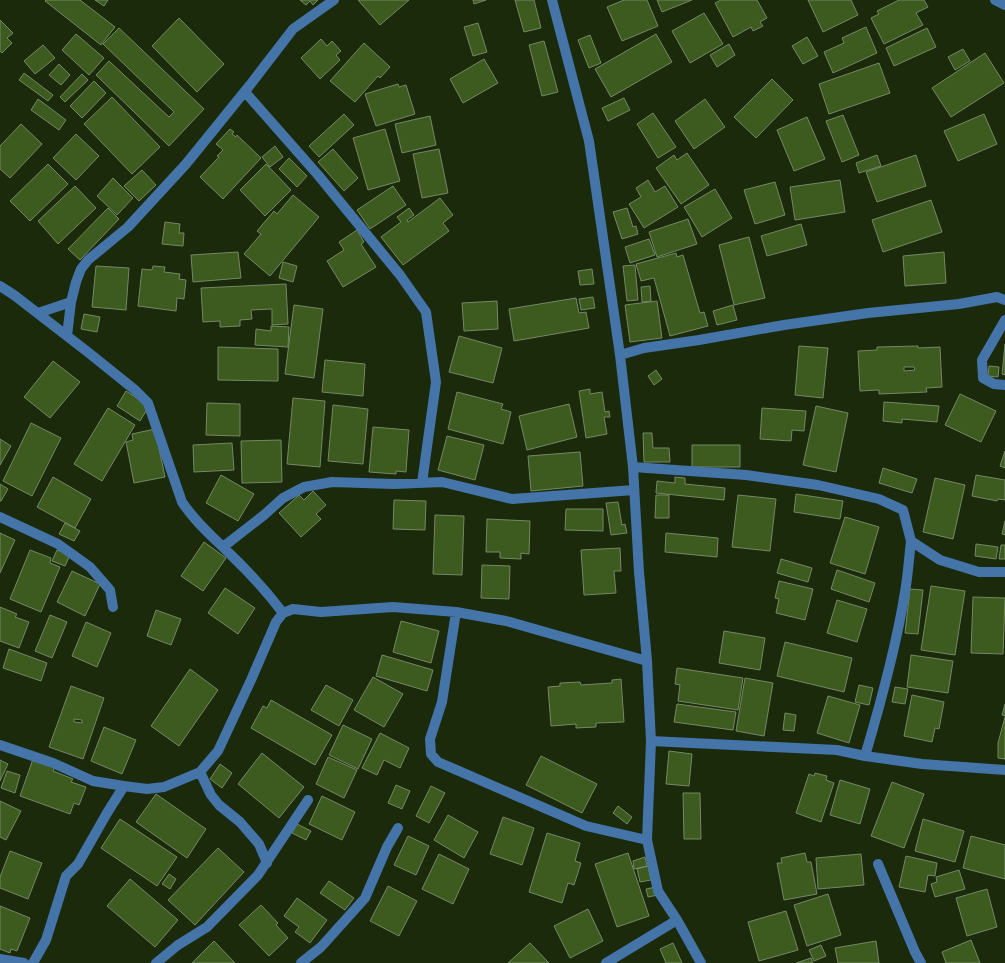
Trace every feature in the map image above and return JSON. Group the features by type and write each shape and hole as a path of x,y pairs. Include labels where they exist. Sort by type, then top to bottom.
{"street":[{"path":"67,336 71,302 81,269 88,260 128,226 186,164 293,29 334,0"},
{"path":"552,0 589,141 620,355 633,467 639,572 647,661 651,741 647,840 658,891 677,920 701,963"},
{"path":"995,0 1005,5"},
{"path":"244,92 322,181 400,275 426,312 436,382 422,483"},
{"path":"0,286 38,313 135,390 148,403 182,502 190,514 269,594 283,613"},
{"path":"620,355 644,348 845,316 959,304 997,297 1005,300"},
{"path":"38,313 71,302"},
{"path":"1005,320 982,360 983,378 994,384 1005,386"},
{"path":"633,467 746,475 818,485 879,498 903,510 911,540 905,592 881,702 865,756"},
{"path":"223,547 283,498 304,486 332,482 394,484 442,482 512,499 634,490"},
{"path":"0,517 58,544 90,567 110,590 113,607"},
{"path":"911,540 940,560 979,572 1005,572"},
{"path":"0,745 53,763 93,781 124,786 147,789 164,786 200,772 218,750 276,622 283,613 293,609 321,612 393,607 456,612 506,621 647,661"},
{"path":"456,612 442,702 430,739 432,754 438,762 586,826 647,840"},
{"path":"651,741 837,750 865,756 922,764 1005,770"},
{"path":"200,772 211,795 219,806 240,822 259,844 267,863"},
{"path":"33,963 46,940 66,876 78,864 124,786"},
{"path":"156,963 178,945 207,927 258,875 308,800"},
{"path":"300,963 321,947 365,898 387,847 398,828"},
{"path":"878,864 921,963"},
{"path":"606,963 677,920"},
{"path":"0,959 24,963"}],"building":[{"path":"80,0 115,27 101,45 45,1"},
{"path":"95,0 108,0 104,6"},
{"path":"300,0 318,0 313,5 310,1 306,5"},
{"path":"358,0 409,0 380,25"},
{"path":"473,0 486,0 474,4"},
{"path":"515,0 534,0 541,28 524,32"},
{"path":"624,0 647,0 658,26 622,41 607,7"},
{"path":"657,0 692,0 662,12"},
{"path":"721,0 757,0 767,18 760,22 763,26 753,31 751,27 733,37 715,3"},
{"path":"808,0 851,0 858,15 823,32"},
{"path":"899,0 924,0 928,7 916,13 923,25 884,44 871,18 879,14 877,11"},
{"path":"704,13 723,44 690,63 672,31"},
{"path":"179,18 224,64 197,92 152,46"},
{"path":"0,20 13,33 7,38 12,43 2,53 0,51"},
{"path":"478,23 487,52 473,56 464,27"},
{"path":"866,27 877,53 833,73 824,52 844,43 842,38"},
{"path":"119,28 204,109 169,146 96,75 109,61 169,117 174,112 103,44"},
{"path":"927,28 936,47 894,66 886,48"},
{"path":"76,34 104,58 89,75 62,50"},
{"path":"656,34 672,62 611,97 595,69"},
{"path":"590,35 601,63 589,68 578,40"},
{"path":"807,37 818,56 803,64 792,46"},
{"path":"321,39 327,46 332,41 341,51 336,55 340,60 320,79 301,58"},
{"path":"544,41 558,92 542,96 529,45"},
{"path":"364,43 390,67 380,78 378,76 355,102 330,81"},
{"path":"729,44 735,55 717,67 710,55"},
{"path":"43,45 55,58 35,74 24,61"},
{"path":"963,49 970,61 955,70 948,57"},
{"path":"985,53 1004,83 951,117 932,88"},
{"path":"484,59 498,83 463,103 450,79"},
{"path":"879,63 890,93 829,114 819,84"},
{"path":"59,64 70,75 61,85 49,75"},
{"path":"24,73 53,95 48,101 19,80"},
{"path":"82,74 88,80 65,102 60,97"},
{"path":"772,79 793,100 756,138 734,117"},
{"path":"94,81 106,93 82,118 70,106"},
{"path":"398,84 399,87 406,85 415,114 376,126 365,94"},
{"path":"112,97 160,147 132,174 84,124"},
{"path":"624,98 630,110 608,121 602,108"},
{"path":"38,99 66,120 59,130 31,110"},
{"path":"705,99 725,127 694,149 675,121"},
{"path":"653,113 676,147 658,158 637,124"},
{"path":"344,114 354,125 319,157 309,146"},
{"path":"984,114 997,144 958,161 944,131"},
{"path":"843,115 859,155 842,162 826,121"},
{"path":"430,116 436,145 402,153 395,124"},
{"path":"807,117 825,159 794,171 777,130"},
{"path":"21,124 42,144 10,178 0,169 0,146"},
{"path":"230,129 234,132 232,134 236,137 237,135 261,158 223,199 200,177 219,157 217,156 223,150 216,144"},
{"path":"385,129 400,181 368,190 353,138"},
{"path":"76,134 99,156 76,180 53,158"},
{"path":"275,146 283,157 270,167 262,157"},
{"path":"333,149 358,178 344,191 318,162"},
{"path":"439,149 448,193 422,198 413,154"},
{"path":"687,153 709,185 681,204 656,168 674,155 677,160"},
{"path":"877,155 881,166 859,173 856,163"},
{"path":"916,155 926,186 877,202 866,172"},
{"path":"289,158 307,176 297,187 279,169"},
{"path":"48,164 68,184 30,221 10,201"},
{"path":"266,164 291,190 265,216 240,190"},
{"path":"142,170 156,185 139,201 124,186"},
{"path":"113,178 133,198 117,215 97,196"},
{"path":"648,180 655,192 665,186 678,207 644,228 629,204 641,197 636,188"},
{"path":"840,180 845,212 795,220 790,187"},
{"path":"775,182 785,215 755,224 744,190"},
{"path":"75,186 96,208 58,244 38,221"},
{"path":"393,186 406,205 370,229 357,210"},
{"path":"715,189 732,218 702,237 684,207"},
{"path":"293,195 319,217 270,276 244,254 261,234 257,231 274,211 277,214"},
{"path":"440,198 453,215 443,223 449,231 403,265 381,237 401,222 397,217 409,208 414,215 407,220 408,222"},
{"path":"931,200 942,232 883,252 872,220"},
{"path":"108,208 119,219 80,260 68,249"},
{"path":"627,208 633,227 636,226 638,234 622,239 613,212"},
{"path":"688,219 697,244 657,257 649,232"},
{"path":"165,222 180,224 179,233 184,233 183,246 162,244"},
{"path":"801,224 807,245 767,256 761,236"},
{"path":"357,230 364,242 361,244 376,267 343,287 327,261 344,250 339,242"},
{"path":"749,237 765,298 734,305 719,245"},
{"path":"649,239 655,255 630,263 625,247"},
{"path":"238,252 241,278 193,282 191,255"},
{"path":"944,252 946,283 905,286 903,256"},
{"path":"676,253 677,257 683,255 700,313 704,312 708,326 670,336 654,278 641,281 636,264"},
{"path":"283,262 297,266 293,282 279,278"},
{"path":"635,265 638,300 627,301 623,266"},
{"path":"96,266 129,268 126,310 92,307"},
{"path":"153,266 165,267 164,272 180,274 179,279 186,280 184,299 177,298 176,311 138,306 142,269 152,270"},
{"path":"592,269 594,284 580,285 578,271"},
{"path":"286,284 288,324 272,325 272,309 251,310 252,319 240,320 240,326 220,327 220,321 203,322 201,288"},
{"path":"650,286 651,301 642,302 641,287"},
{"path":"593,297 595,308 581,310 579,299"},
{"path":"576,298 579,313 586,312 589,328 514,341 509,309"},
{"path":"497,301 498,329 464,331 462,303"},
{"path":"657,301 662,338 630,342 625,305"},
{"path":"294,305 323,309 314,378 285,374"},
{"path":"733,305 737,320 717,325 713,311"},
{"path":"84,314 100,317 97,332 81,329"},
{"path":"271,326 289,327 288,347 255,345 256,329 271,331"},
{"path":"459,336 502,348 493,383 449,372"},
{"path":"1005,344 1005,375 1002,374"},
{"path":"799,346 828,348 823,398 795,395"},
{"path":"218,347 278,349 278,381 218,380"},
{"path":"877,347 940,347 942,387 926,388 927,392 879,394 879,390 860,391 858,351 877,350","holes":["904,367 914,367 915,370 904,371"]},
{"path":"325,360 365,364 363,396 322,392"},
{"path":"53,361 80,382 50,418 24,397"},
{"path":"989,366 999,367 998,377 988,376"},
{"path":"656,370 662,379 654,385 648,376"},
{"path":"590,389 590,394 602,392 605,412 609,411 610,417 604,417 607,434 586,438 579,391"},
{"path":"126,391 149,406 140,421 117,406"},
{"path":"457,392 503,404 501,409 511,412 503,444 448,429"},
{"path":"960,394 996,411 981,442 945,425"},
{"path":"293,398 325,401 320,467 287,464"},
{"path":"884,402 939,406 937,422 902,419 902,423 883,421"},
{"path":"207,403 240,404 240,436 206,435"},
{"path":"569,404 577,437 527,450 519,416"},
{"path":"333,405 368,409 363,464 328,461"},
{"path":"816,406 848,413 836,472 803,465"},
{"path":"108,408 135,425 102,481 74,464"},
{"path":"762,408 806,411 804,431 792,430 791,441 760,439"},
{"path":"31,423 61,438 32,496 3,481"},
{"path":"373,427 409,430 406,472 396,471 396,474 369,472"},
{"path":"155,429 165,477 134,483 126,442 133,440 132,434"},
{"path":"643,433 652,433 653,448 669,448 670,462 644,462"},
{"path":"447,436 484,445 475,480 438,470"},
{"path":"0,439 11,446 0,465"},
{"path":"281,440 282,482 242,483 241,441"},
{"path":"232,443 234,470 194,472 193,445"},
{"path":"692,445 740,445 740,467 692,467"},
{"path":"1005,451 1005,468 1000,466"},
{"path":"580,452 583,486 531,491 528,456"},
{"path":"883,468 917,479 912,493 879,483"},
{"path":"221,475 254,494 238,521 206,503"},
{"path":"976,475 1005,480 1005,500 998,499 997,501 972,496"},
{"path":"53,477 91,499 75,528 37,507"},
{"path":"675,477 685,478 685,484 725,488 724,500 656,493 657,481 675,483"},
{"path":"935,478 965,485 953,539 923,532"},
{"path":"0,484 8,489 1,501 0,501"},
{"path":"313,491 326,505 316,514 321,519 301,537 279,513 299,495 304,500"},
{"path":"796,494 843,501 840,519 794,512"},
{"path":"656,495 669,495 669,518 655,518"},
{"path":"738,495 776,499 770,551 732,547"},
{"path":"394,500 426,501 425,530 393,529"},
{"path":"618,502 622,525 625,524 627,533 611,535 606,503"},
{"path":"566,509 603,509 603,531 565,530"},
{"path":"435,515 464,516 462,575 433,574"},
{"path":"845,517 879,527 865,574 830,563"},
{"path":"487,519 530,521 529,554 521,553 521,559 500,558 500,552 486,552"},
{"path":"1005,521 1005,535 1002,534"},
{"path":"65,523 80,531 74,541 59,534"},
{"path":"0,533 15,540 0,573"},
{"path":"666,533 718,538 717,557 665,552"},
{"path":"204,542 226,558 203,591 181,576"},
{"path":"976,544 998,547 996,559 975,556"},
{"path":"1001,545 1005,545 1005,559 999,559"},
{"path":"620,548 621,571 614,571 616,593 584,595 581,550"},
{"path":"30,550 51,558 50,563 60,567 41,612 10,599"},
{"path":"57,550 70,555 65,566 52,561"},
{"path":"781,559 812,568 808,582 777,573"},
{"path":"482,565 510,566 509,599 481,598"},
{"path":"837,570 875,583 869,602 831,589"},
{"path":"72,571 100,584 85,616 57,602"},
{"path":"779,581 813,589 805,620 776,613 779,599 775,598"},
{"path":"931,586 965,591 955,655 921,650"},
{"path":"225,588 255,608 238,634 208,613"},
{"path":"910,589 923,590 918,634 905,633"},
{"path":"973,597 1005,598 1003,654 971,653"},
{"path":"837,600 867,609 857,642 827,633"},
{"path":"0,607 17,614 15,617 29,622 19,648 0,641"},
{"path":"156,610 181,619 171,645 147,636"},
{"path":"50,615 67,622 52,658 35,651"},
{"path":"401,621 439,631 431,663 393,652"},
{"path":"86,622 111,633 97,667 72,656"},
{"path":"724,631 765,638 760,670 719,663"},
{"path":"785,642 852,658 844,692 777,676"},
{"path":"9,649 47,663 41,681 3,668"},
{"path":"382,655 433,670 427,691 376,676"},
{"path":"911,655 953,661 948,693 907,687"},
{"path":"677,668 743,678 738,710 678,701 680,685 675,684"},
{"path":"190,669 218,690 179,746 151,726"},
{"path":"373,677 403,694 384,727 354,710"},
{"path":"745,678 773,683 764,736 736,731"},
{"path":"621,679 624,722 596,723 596,727 576,728 576,724 551,726 548,687 560,686 560,683 580,682 581,685 612,683 612,680"},
{"path":"326,685 353,700 339,726 311,710"},
{"path":"859,685 873,688 869,705 855,702"},
{"path":"71,686 104,698 83,759 49,747","holes":["74,719 82,720 82,723 74,722"]},
{"path":"895,687 908,689 905,704 892,702"},
{"path":"912,695 944,702 939,729 935,728 932,742 904,736"},
{"path":"828,696 860,705 849,743 817,733"},
{"path":"271,700 332,735 315,765 251,728 263,706 267,708"},
{"path":"677,704 736,712 733,730 674,722"},
{"path":"1005,704 1005,716 1002,715"},
{"path":"785,713 796,715 794,731 783,730"},
{"path":"1005,717 1005,759 998,758 998,743"},
{"path":"343,725 372,739 358,769 329,755"},
{"path":"104,727 136,740 122,774 91,761"},
{"path":"380,733 409,748 400,768 384,760 377,775 362,768"},
{"path":"669,751 692,754 689,786 666,784"},
{"path":"262,753 304,787 279,818 238,784"},
{"path":"541,756 597,784 582,813 526,785"},
{"path":"328,757 357,770 344,798 316,784"},
{"path":"33,759 55,767 53,771 73,779 71,782 86,787 79,805 74,803 70,814 20,796"},
{"path":"0,760 8,764 0,781"},
{"path":"220,764 232,773 222,788 210,779"},
{"path":"7,771 20,775 15,793 1,788"},
{"path":"815,773 827,776 826,780 834,783 821,822 796,813 809,774 814,776"},
{"path":"840,780 870,789 860,824 830,815"},
{"path":"892,782 924,794 904,848 871,836"},
{"path":"396,785 410,791 402,809 388,803"},
{"path":"431,786 445,793 429,823 416,816"},
{"path":"683,793 700,793 701,839 684,839"},
{"path":"156,794 206,829 187,858 136,822"},
{"path":"322,796 355,812 342,840 309,824"},
{"path":"0,801 21,811 6,840 0,837"},
{"path":"618,806 632,817 627,824 613,813"},
{"path":"448,815 478,832 464,858 434,840"},
{"path":"503,817 534,828 522,865 490,854"},
{"path":"120,819 177,857 157,886 101,848"},
{"path":"923,819 964,831 955,862 915,851"},
{"path":"297,824 311,831 306,840 292,833"},
{"path":"547,833 580,843 575,861 581,863 574,885 568,883 562,903 529,892"},
{"path":"408,836 429,846 416,875 394,865"},
{"path":"971,836 1005,845 1005,879 963,868"},
{"path":"218,848 244,872 195,925 168,900"},
{"path":"10,851 42,863 28,899 0,888 0,877"},
{"path":"628,853 649,916 617,927 595,864"},
{"path":"805,853 807,862 811,862 817,894 784,900 777,863 782,863 781,858"},
{"path":"439,854 469,869 453,904 422,889"},
{"path":"861,854 864,885 818,889 816,858"},
{"path":"906,856 937,863 935,876 928,875 925,892 899,887"},
{"path":"645,857 647,866 634,869 633,861"},
{"path":"648,866 651,880 640,882 637,869"},
{"path":"959,870 965,889 935,897 931,884 937,882 936,877"},
{"path":"169,874 176,879 170,889 162,884"},
{"path":"130,879 178,920 155,947 107,906"},
{"path":"329,881 354,898 345,910 320,893"},
{"path":"388,886 417,901 399,936 370,921"},
{"path":"656,887 658,895 648,897 646,889"},
{"path":"987,889 997,927 967,936 956,898"},
{"path":"828,894 841,935 807,946 794,905"},
{"path":"297,898 327,920 310,943 295,932 299,927 284,916"},
{"path":"261,905 278,923 276,925 288,938 269,956 239,925"},
{"path":"0,906 30,918 17,951 11,949 10,953 0,949"},
{"path":"588,909 603,941 570,958 554,926"},
{"path":"786,911 798,950 759,961 748,922"},
{"path":"971,940 980,963 946,963 942,952"},
{"path":"214,941 235,963 192,963"},
{"path":"876,941 879,963 838,963 835,948"},
{"path":"530,943 549,963 508,963"},
{"path":"673,943 682,963 666,963 660,949"},
{"path":"821,945 826,956 814,961 809,950"},
{"path":"811,958 813,963 796,963"}]}
